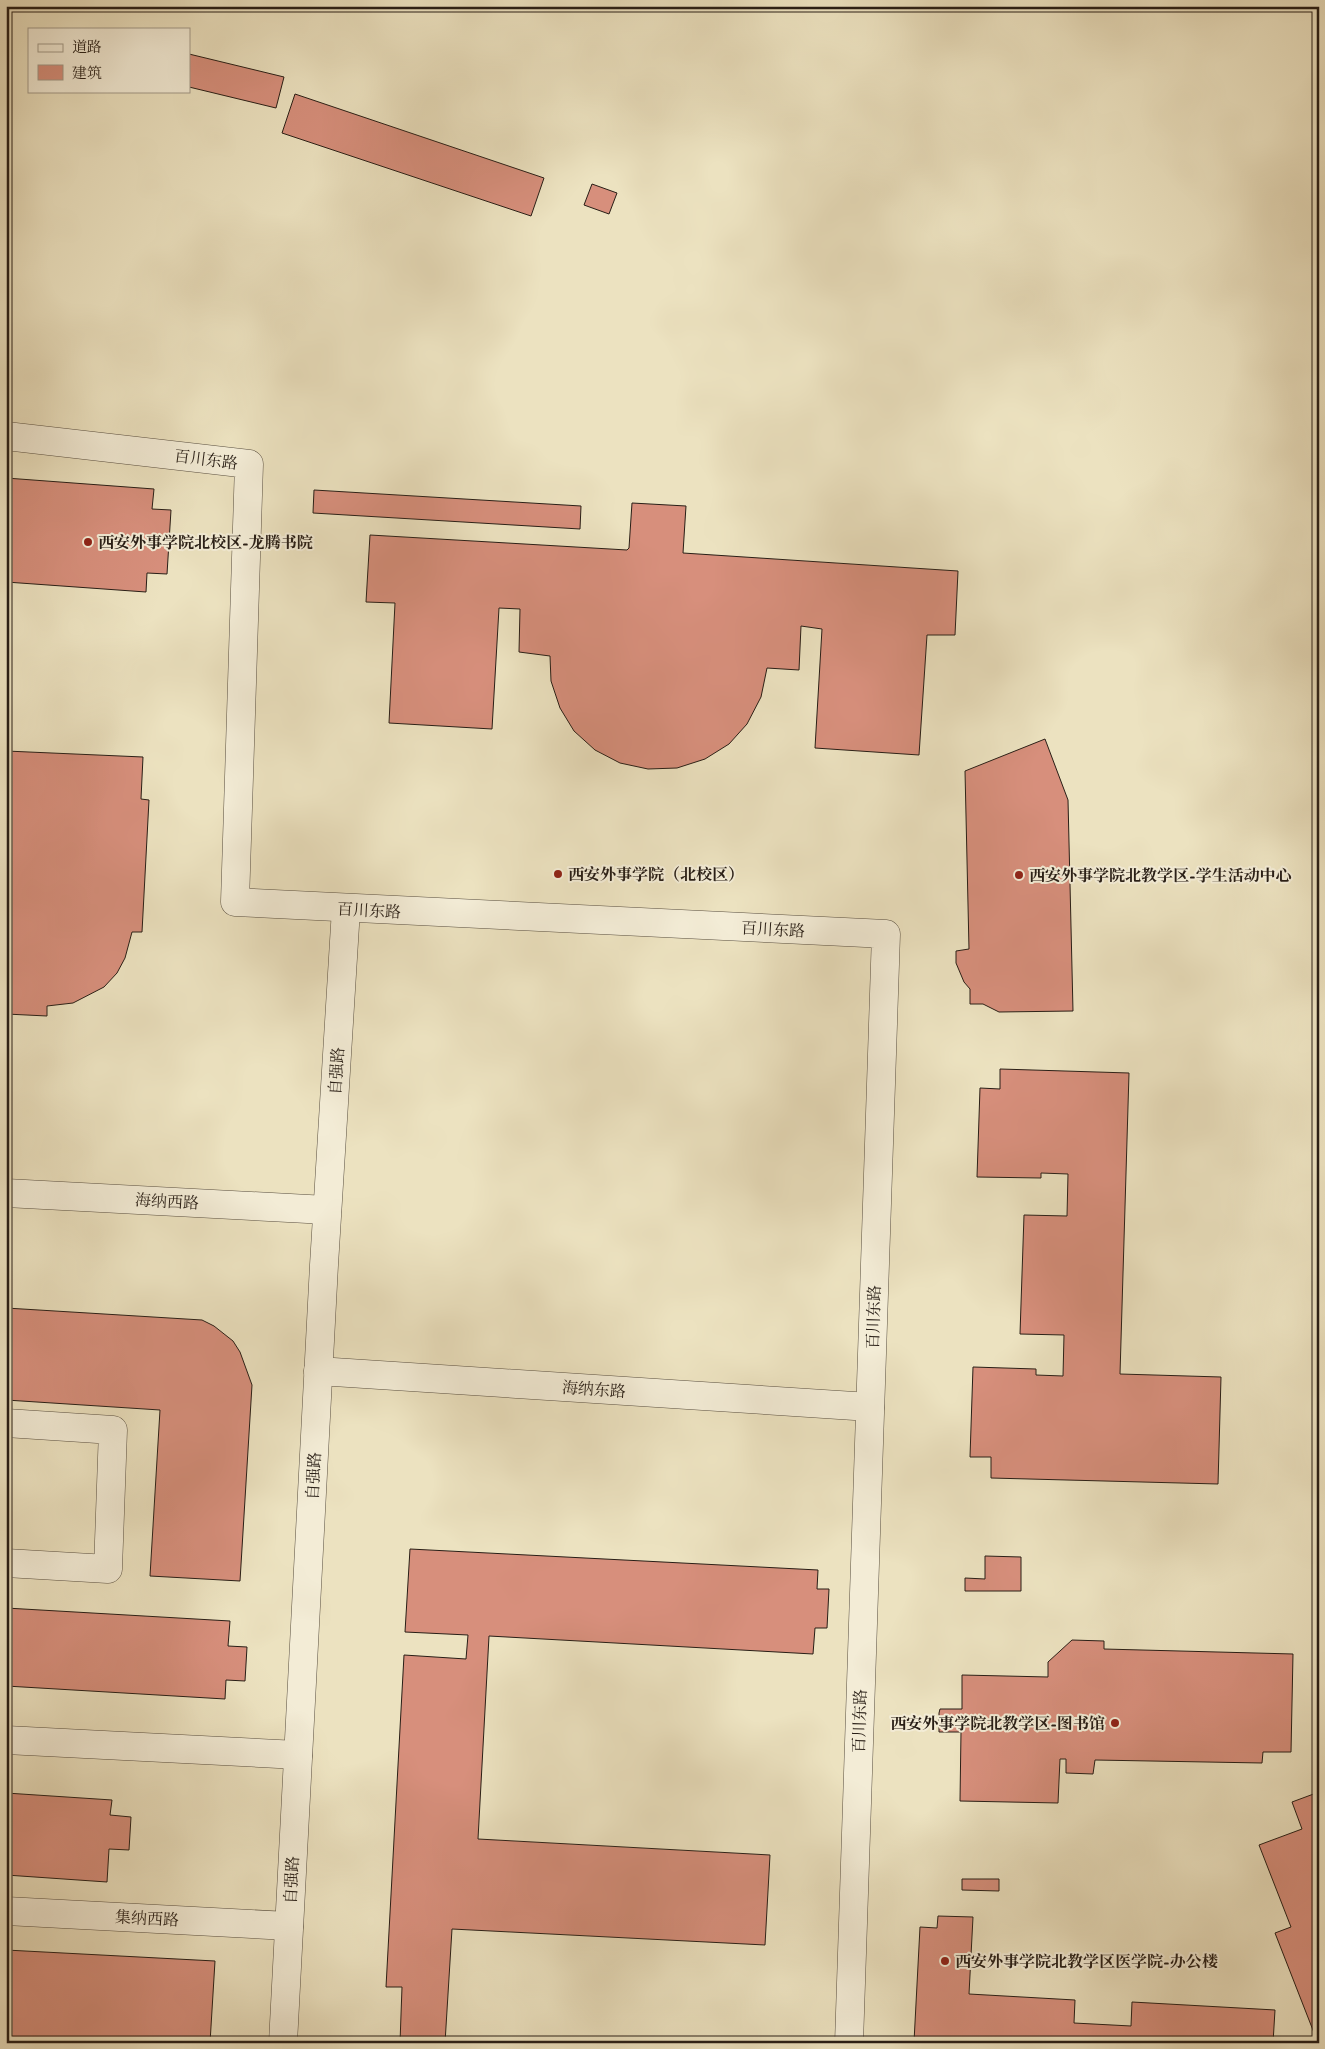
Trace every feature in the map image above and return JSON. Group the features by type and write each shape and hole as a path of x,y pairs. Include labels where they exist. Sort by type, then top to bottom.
{"street":[{"name":"百川东路","path":"6,436 249,464 234,902 346,909 886,934 849,2043"},
{"name":"自强路","path":"282,2043 327,1210 346,909"},
{"name":"海纳西路","path":"6,1193 327,1210"},
{"name":"海纳东路","path":"318,1371 870,1407"},
{"path":"6,1424 113,1430 108,1569 6,1563"},
{"path":"6,1740 298,1755"},
{"name":"集纳西路","path":"6,1910 289,1926"}],"building":[{"path":"190,54 284,77 276,108 190,87"},
{"path":"295,94 544,178 531,216 282,133"},
{"path":"592,184 617,193 609,214 584,205"},
{"name":"西安外事学院北校区-龙腾书院","path":"6,478 154,489 152,509 171,510 167,574 147,573 146,592 6,582"},
{"path":"314,490 581,506 580,529 313,513"},
{"path":"632,503 686,506 683,553 958,571 955,635 927,635 919,755 815,748 822,629 801,626 799,670 767,668 761,697 747,724 729,744 705,759 677,768 648,769 620,763 595,750 574,731 560,708 551,681 550,656 519,652 520,609 499,608 492,729 389,723 395,603 366,602 370,535 627,550 629,548"},
{"name":"西安外事学院北教学区-学生活动中心","path":"1045,739 1068,800 1073,1011 999,1012 983,1004 970,1004 970,989 964,982 956,963 956,951 969,949 965,771"},
{"path":"6,751 143,757 141,799 149,800 142,932 132,932 125,958 117,973 104,987 73,1003 47,1006 47,1016 6,1014"},
{"path":"1000,1069 1129,1073 1120,1374 1221,1377 1218,1484 991,1478 991,1457 970,1457 973,1367 1036,1369 1036,1375 1063,1376 1064,1335 1020,1334 1024,1215 1067,1216 1068,1174 1041,1173 1041,1178 977,1177 980,1088 1000,1089"},
{"path":"6,1308 202,1320 214,1326 233,1341 240,1352 252,1385 240,1581 150,1576 160,1410 6,1400"},
{"path":"410,1549 818,1570 817,1589 829,1589 827,1628 815,1628 813,1654 489,1636 478,1839 770,1855 765,1945 452,1929 445,2043 400,2043 402,1987 386,1987 404,1655 466,1659 468,1635 405,1632"},
{"path":"985,1556 1021,1557 1021,1591 965,1591 965,1578 985,1579"},
{"path":"6,1608 230,1621 228,1646 247,1647 245,1681 226,1680 225,1699 6,1686"},
{"name":"西安外事学院北教学区-图书馆","path":"1072,1640 1104,1641 1104,1649 1293,1654 1291,1752 1263,1752 1262,1763 1095,1760 1093,1774 1066,1773 1066,1759 1060,1759 1058,1803 960,1801 961,1732 939,1732 939,1713 940,1709 962,1709 962,1675 1048,1677 1048,1662"},
{"path":"1319,1792 1318,2043 1275,1933 1291,1927 1259,1845 1302,1829 1292,1802"},
{"path":"6,1793 112,1800 110,1815 131,1817 129,1850 109,1849 107,1882 6,1875"},
{"path":"962,1879 999,1879 999,1891 962,1890"},
{"name":"西安外事学院北教学区医学院-办公楼","path":"938,1916 973,1917 969,1994 1075,2000 1074,2023 1131,2026 1132,2002 1275,2010 1273,2043 914,2042 920,1927 937,1928"},
{"path":"6,1950 215,1961 210,2043 6,2043"}],"place":[{"name":"西安外事学院北校区-龙腾书院","path":"88,542"},
{"name":"西安外事学院（北校区）","path":"558,874"},
{"name":"西安外事学院北教学区-学生活动中心","path":"1019,875"},
{"name":"西安外事学院北教学区-图书馆","path":"1115,1723"},
{"name":"西安外事学院北教学区医学院-办公楼","path":"945,1961"}]}
